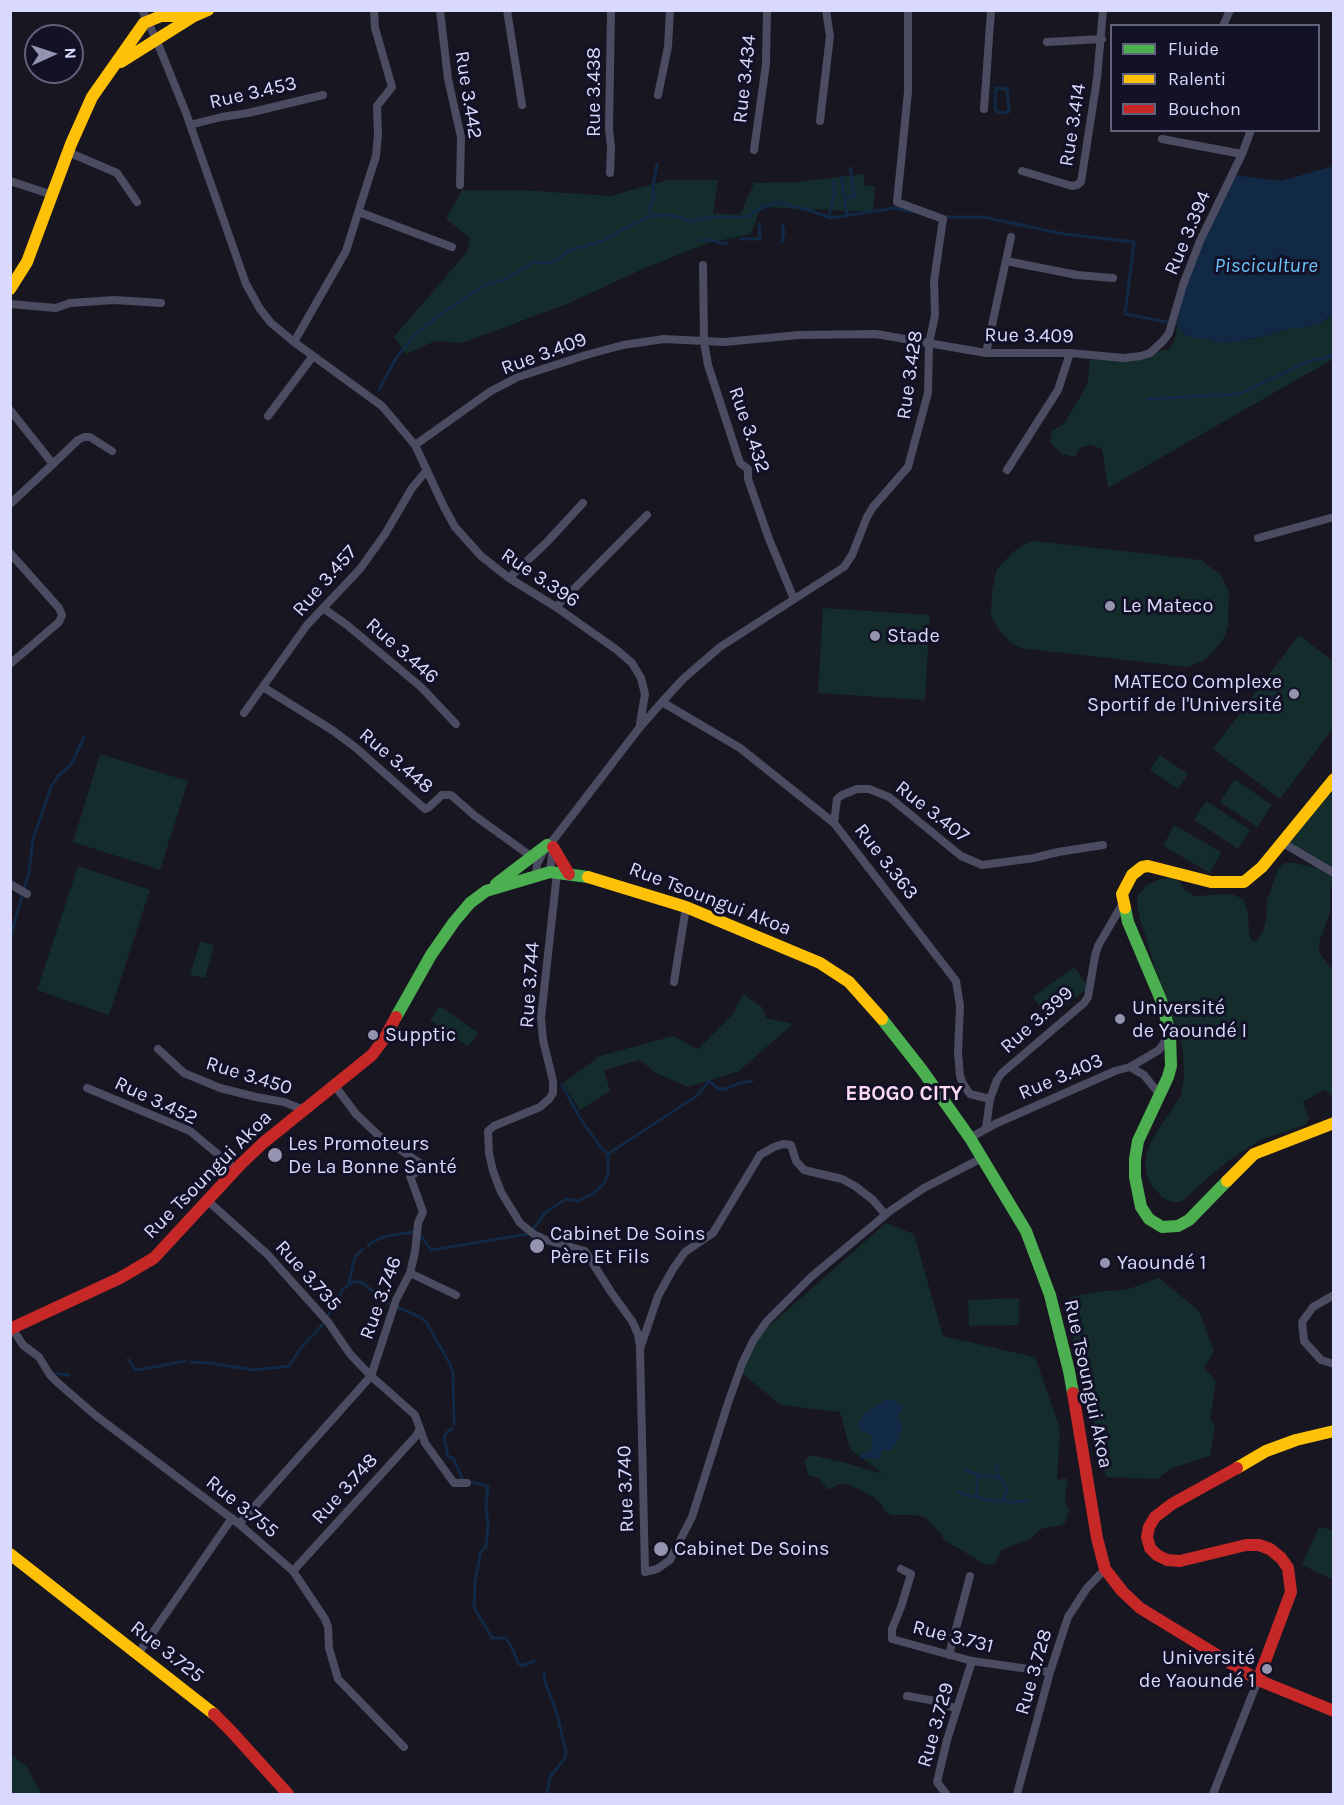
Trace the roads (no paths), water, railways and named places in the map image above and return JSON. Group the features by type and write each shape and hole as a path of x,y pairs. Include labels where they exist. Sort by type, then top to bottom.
{"main road":[{"path":"117,64 194,15 208,10"},
{"path":"10,289 27,262 68,152 92,97 117,64 145,16 194,15"},
{"path":"1334,779 1283,843 1262,867 1244,882 1210,882 1148,866 1142,867 1132,875 1122,894 1128,922 1161,1000 1170,1034 1171,1066 1138,1141 1135,1159 1135,1177 1141,1207 1149,1219 1162,1227 1178,1226 1189,1220 1254,1154 1334,1123"},
{"path":"486,891 551,844 558,873"},
{"name":"Rue Tsoungui Akoa","path":"11,1327 137,1269 153,1258 263,1143 372,1055 384,1039 431,955 470,903 486,891 536,876 558,873 603,881 686,907 820,963 849,982 873,1007 922,1070 970,1138 1026,1231 1050,1295 1070,1371 1097,1538 1105,1569"},
{"path":"1258,1680 1291,1592 1288,1568 1281,1558 1270,1549 1259,1545 1246,1545 1180,1561 1167,1560 1150,1548 1147,1537 1149,1527 1155,1517 1172,1504 1266,1451 1296,1440 1334,1431"},
{"name":"Rue 3.725","path":"10,1554 208,1709 288,1794"},
{"path":"1105,1569 1122,1591 1140,1608 1258,1680 1334,1711"}],"street":[{"path":"294,342 343,257 376,156 377,106 392,87 375,28 374,10"},
{"name":"Rue 3.442","path":"440,10 448,79 461,137 460,185"},
{"path":"507,10 522,105"},
{"name":"Rue 3.438","path":"610,173 611,10"},
{"path":"658,94 668,47 670,10"},
{"name":"Rue 3.434","path":"754,150 766,64 767,10"},
{"path":"820,121 830,36 826,10"},
{"name":"Rue 3.428","path":"551,844 640,727 682,680 720,647 844,567 852,555 873,507 906,471 928,393 934,281 943,219 897,202 908,92 908,10"},
{"path":"984,108 991,10"},
{"name":"Rue 3.414","path":"1022,171 1072,186 1077,186 1081,182 1102,39 1104,10"},
{"path":"1224,24 1230,10"},
{"path":"145,16 190,125 246,284 260,309 271,323 294,342 382,406 415,445"},
{"path":"1047,42 1102,39"},
{"name":"Rue 3.453","path":"190,125 323,95"},
{"name":"Rue 3.394","path":"1156,347 1169,333 1183,285 1200,241 1250,132"},
{"path":"1162,139 1242,154"},
{"path":"68,152 117,173 137,202"},
{"path":"10,181 53,195"},
{"path":"359,212 453,247"},
{"path":"986,352 1011,237"},
{"path":"1006,261 1113,278"},
{"name":"Rue 3.432","path":"703,265 704,342 708,365 740,463 748,469 748,479 769,539 794,599"},
{"path":"10,304 56,308 70,303 114,300 161,303"},
{"name":"Rue 3.409","path":"415,445 491,391 518,377 623,345 664,339 724,342 799,335 876,334 986,352 1070,353 1124,358 1150,353 1156,347"},
{"path":"1007,470 1058,390 1070,353"},
{"path":"268,416 313,356"},
{"path":"10,410 53,465"},
{"path":"10,504 78,440 90,436 112,451"},
{"name":"Rue 3.396","path":"415,445 455,527 481,556 509,578 556,607 617,650 632,663 641,678 645,694 640,727"},
{"name":"Rue 3.457","path":"244,713 307,625 360,569 385,534 412,488 427,470"},
{"path":"509,578 583,503"},
{"path":"556,607 647,515"},
{"path":"1258,538 1334,517"},
{"path":"10,554 59,608 62,615 59,622 10,664"},
{"name":"Rue 3.446","path":"323,608 347,625 421,687 456,724"},
{"name":"Rue 3.448","path":"263,687 355,747 425,808 429,808 442,795 451,795 474,816 532,857"},
{"name":"Rue 3.363","path":"662,702 740,748 834,823 956,981 960,1006 958,1053 960,1076 970,1094 990,1099"},
{"name":"Rue 3.407","path":"834,823 837,800 842,795 857,789 869,789 890,797 961,856 982,865 1103,845"},
{"path":"1283,843 1334,873"},
{"path":"551,844 558,873"},
{"path":"536,876 539,857 551,844"},
{"name":"Rue 3.744","path":"558,873 541,1018 543,1040 553,1081 553,1093 540,1107 494,1126 488,1131 487,1138 493,1171 501,1192 515,1216 535,1235 585,1251 632,1321 638,1334 640,1349"},
{"path":"10,884 27,894"},
{"name":"Rue 3.399","path":"986,1128 990,1099 1002,1073 1084,1003 1088,997 1098,946 1123,903"},
{"path":"674,982 686,907"},
{"path":"1130,1067 1159,1050 1170,1034"},
{"name":"Rue 3.450","path":"158,1049 184,1073 220,1088 284,1102 304,1110"},
{"name":"Rue 3.403","path":"970,1138 986,1128 1114,1071 1130,1067 1144,1075 1160,1095"},
{"name":"Rue 3.746","path":"138,1654 235,1521 371,1376 396,1300 410,1273 418,1223 423,1212 410,1176 423,1169 423,1165 378,1135 356,1114 335,1086"},
{"name":"Rue 3.452","path":"87,1088 190,1131 237,1170"},
{"name":"Rue 3.740","path":"885,1214 873,1200 855,1186 842,1179 804,1170 796,1161 791,1145 783,1144 760,1155 712,1233 685,1252 673,1269 658,1296 640,1349 645,1572 657,1569 670,1560 692,1517 742,1364 753,1341 767,1321 811,1277 885,1214 924,1188 982,1158"},
{"name":"Rue 3.735","path":"208,1201 267,1254 328,1322 351,1354 371,1376 416,1415 425,1443 454,1483 467,1483"},
{"path":"410,1273 456,1294"},
{"path":"1334,1295 1313,1307 1302,1322 1304,1341 1321,1360 1334,1364"},
{"name":"Rue 3.755","path":"11,1327 23,1345 39,1357 57,1382 96,1415 235,1521 293,1571 325,1619 328,1627 329,1648 338,1679 404,1747"},
{"name":"Rue 3.748","path":"293,1571 420,1429"},
{"name":"Rue 3.731","path":"901,1569 911,1574 892,1629 892,1639 972,1661 1050,1672"},
{"name":"Rue 3.728","path":"1017,1794 1050,1672 1068,1617 1087,1587 1105,1569"},
{"name":"Rue 3.729","path":"949,1655 970,1576"},
{"name":"Rue 3.729","path":"946,1794 937,1782 972,1661"},
{"path":"1213,1794 1258,1680"},
{"path":"906,1696 936,1701 957,1709"}],"water":[{"name":"Pisciculture","path":"1333,166 1333,315 1320,323 1303,328 1292,328 1237,342 1218,343 1185,335 1177,324 1183,294 1194,262 1233,175 1281,181"},
{"path":"892,1399 903,1407 898,1417 903,1428 899,1438 892,1450 882,1450 880,1459 861,1458 859,1455 871,1450 873,1443 871,1435 859,1430 859,1421 864,1413 885,1400"}],"waterway":[{"path":"996,88 1007,89 1009,112 996,111 996,88"},
{"path":"651,216 657,164"},
{"path":"845,198 855,197 850,168"},
{"path":"841,177 847,215"},
{"path":"829,216 835,193 833,182"},
{"path":"379,390 396,358 414,336 438,316 487,284 504,280 533,262 549,263 570,250 603,241 651,216 671,215 690,221 716,217 743,217 777,202 831,218 895,208 913,212"},
{"path":"943,217 983,217 1064,234 1134,242 1125,314 1177,324"},
{"path":"740,239 760,239 759,224"},
{"path":"782,224 784,232 782,241"},
{"path":"700,240 727,243"},
{"path":"1147,399 1239,394 1307,362 1334,355"},
{"path":"10,938 29,872 33,839 51,787 58,776 71,765 84,737"},
{"path":"608,1154 699,1094 709,1081 719,1089 752,1081"},
{"path":"419,1233 431,1250 527,1234 552,1208 566,1199 578,1201 593,1194 603,1185 608,1175 608,1154 580,1118 562,1085"},
{"path":"368,1246 386,1236 414,1232"},
{"path":"349,1283 355,1257 363,1249"},
{"path":"329,1314 343,1289 353,1282 361,1282 389,1304"},
{"path":"397,1307 426,1322 450,1364 453,1373 454,1424"},
{"path":"191,1362 254,1370 289,1366 300,1349 323,1324"},
{"path":"128,1359 138,1370 186,1361"},
{"path":"54,1373 69,1375"},
{"path":"452,1429 444,1437 448,1457 453,1458 463,1480 488,1486 486,1547 480,1553 479,1560"},
{"path":"997,1464 997,1476 1007,1488 1003,1501"},
{"path":"963,1469 978,1475 999,1478"},
{"path":"976,1497 978,1475"},
{"path":"958,1492 987,1500 1029,1501"},
{"path":"479,1561 474,1607 492,1638 504,1638"},
{"path":"507,1640 518,1663 522,1666 534,1661"},
{"path":"545,1673 544,1679 557,1714 566,1752 565,1758 550,1777 547,1794"}],"place":[{"name":"Le Mateco","path":"1110,606"},
{"name":"Stade","path":"875,636"},
{"name":"MATECO Complexe Sportif de l'Université","path":"1294,694"},
{"name":"Université de Yaoundé I","path":"1120,1019"},
{"name":"Supptic","path":"373,1035"},
{"name":"Les Promoteurs De La Bonne Santé","path":"275,1155"},
{"name":"Cabinet De Soins Père Et Fils","path":"537,1246"},
{"name":"Yaoundé 1","path":"1105,1263"},
{"name":"Cabinet De Soins","path":"661,1549"},
{"name":"Université de Yaoundé 1","path":"1267,1669"}],"district":[{"name":"EBOGO CITY","path":"904,1094"}]}
